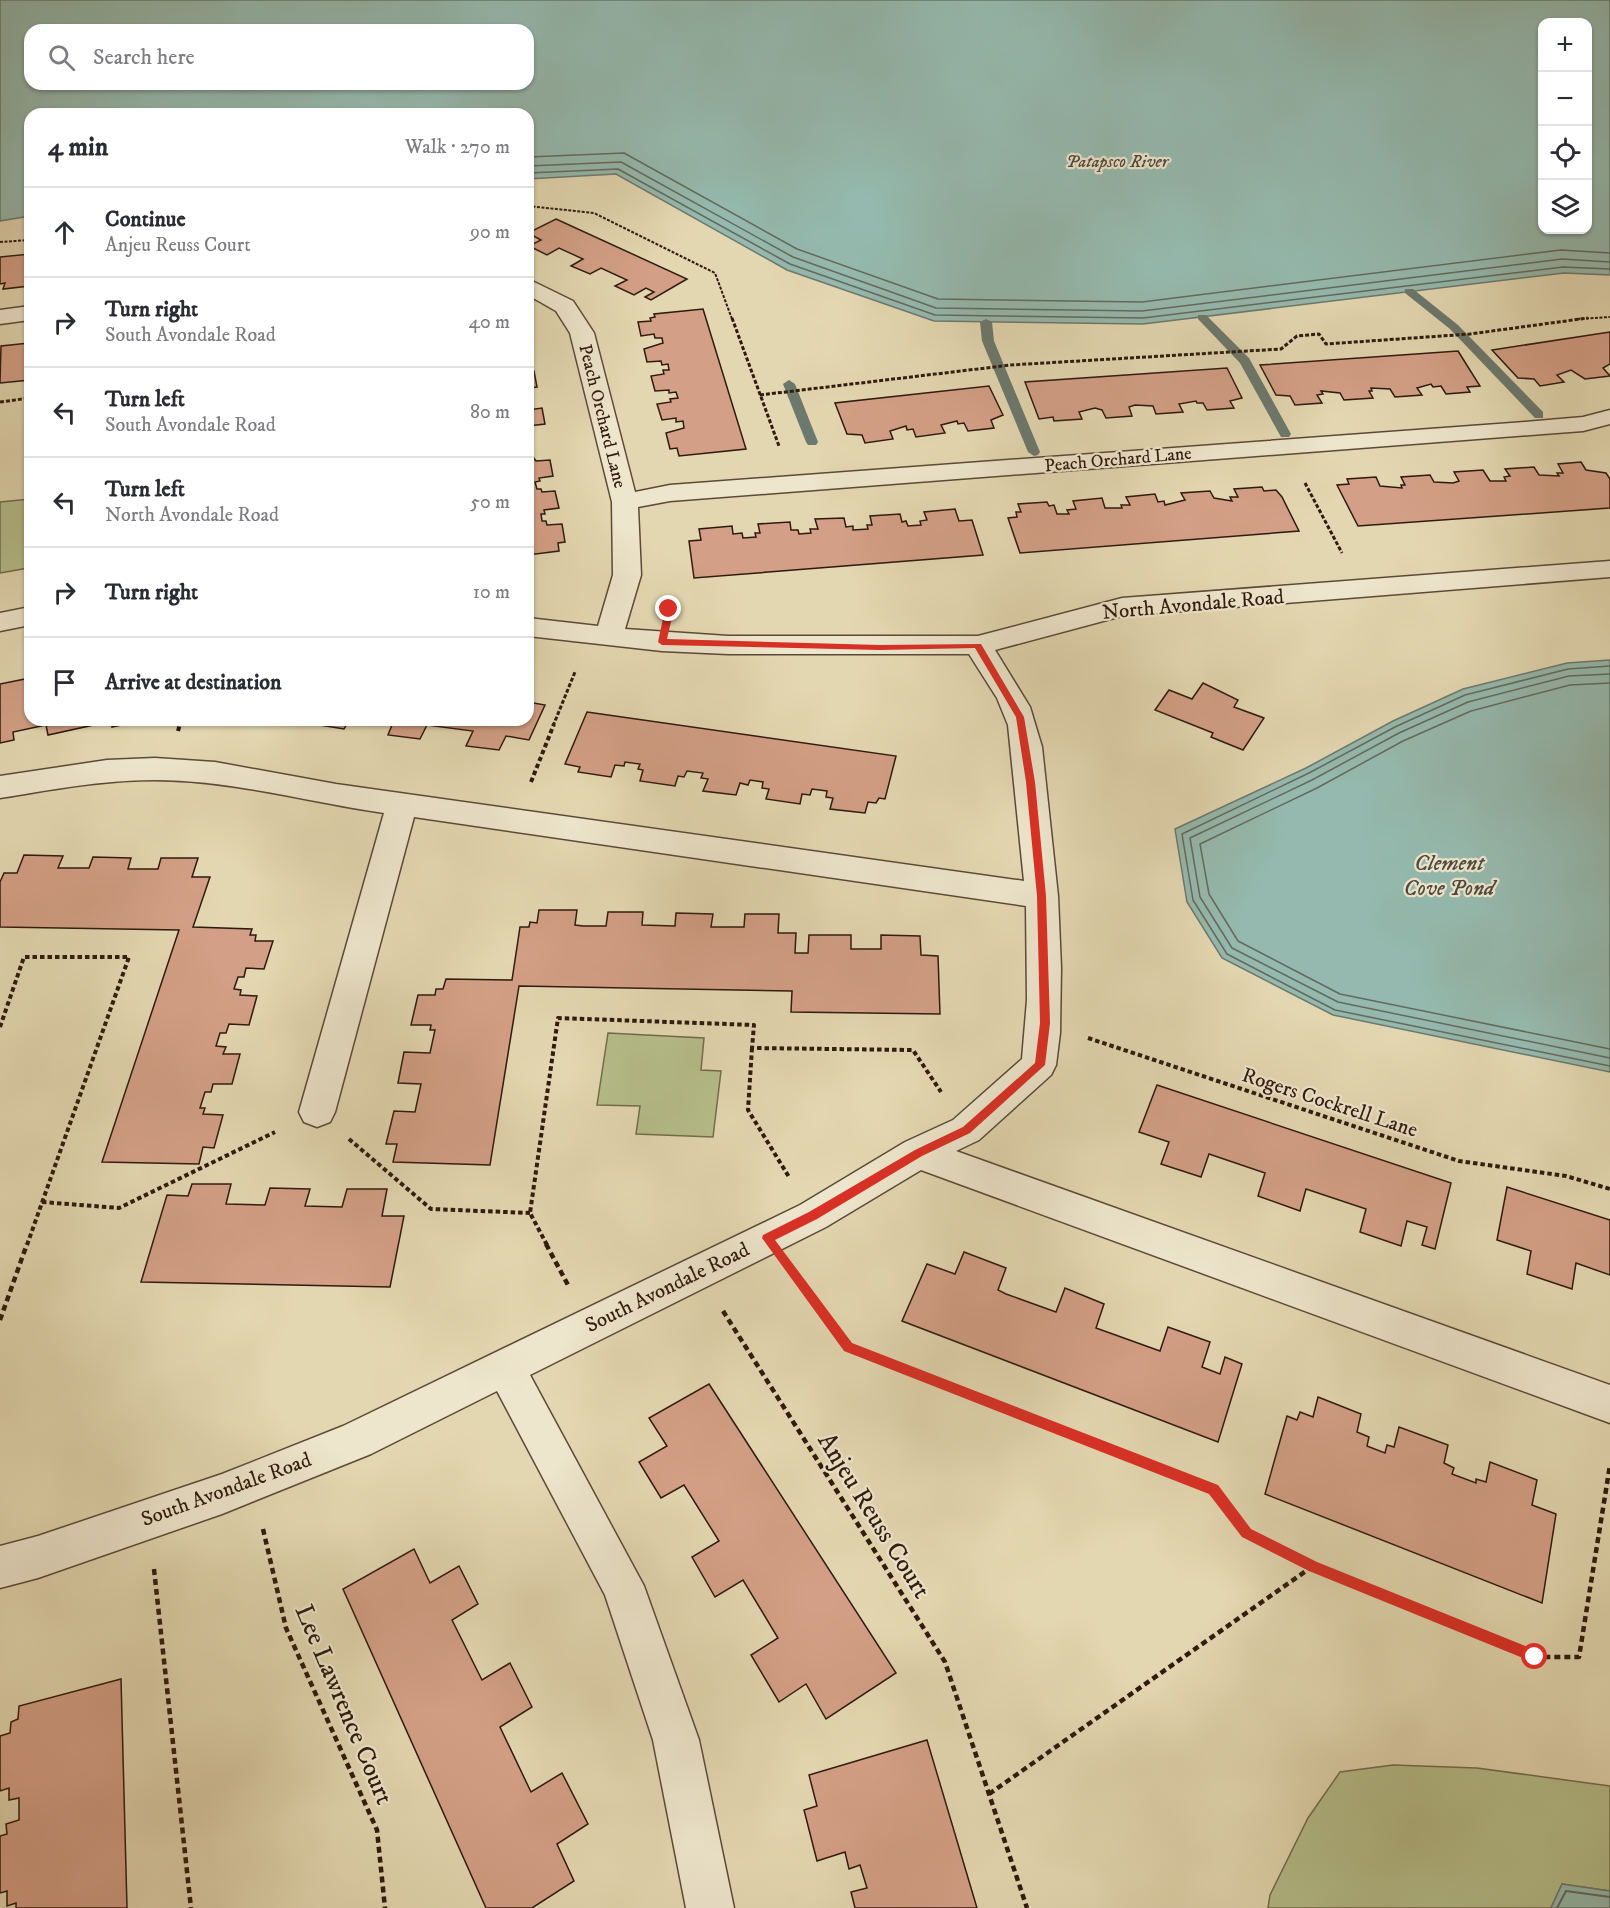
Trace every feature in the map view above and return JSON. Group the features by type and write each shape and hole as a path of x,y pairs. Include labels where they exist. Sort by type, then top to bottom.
{"street":[{"name":"Peach Orchard Lane","path":"534,289 565,306 582,333 625,502 627,575 599,636"},
{"path":"0,317 24,314"},
{"name":"Peach Orchard Lane","path":"625,502 670,493 1286,445 1525,429 1583,424 1610,417"},
{"name":"North Avondale Road","path":"534,628 599,636 728,645 978,645 1122,607 1610,570"},
{"path":"0,622 24,617"},
{"name":"South Avondale Road","path":"0,1567 38,1557 252,1482 357,1440 813,1216 918,1153 966,1130 1040,1065 1045,1023 1042,896 1030,782 1020,717 978,645"},
{"path":"0,787 107,771 155,769 215,773 336,795 1042,896"},
{"path":"317,1112 402,804"},
{"path":"918,1153 1610,1404"},
{"path":"505,1367 624,1586 676,1740 710,1908"}],"path":[{"path":"534,207 594,213 715,273 779,447 772,454"},
{"path":"0,242 24,240"},
{"path":"760,395 1011,365 1281,348 1297,336 1318,334 1326,344 1470,334 1599,316 1610,317"},
{"path":"0,402 24,399"},
{"path":"1286,445 1361,590"},
{"path":"515,820 599,636"},
{"path":"0,1027 24,957 129,957 0,1320"},
{"path":"590,1326 530,1213 558,1018 754,1025 748,1110 813,1216"},
{"name":"Rogers Cockrell Lane","path":"1045,1023 1459,1161 1566,1176 1610,1189"},
{"path":"752,1048 913,1050 966,1130"},
{"path":"42,1202 119,1208 317,1112 432,1209 530,1213"},
{"path":"767,1238 848,1347 1213,1490 1246,1533 1313,1566 1535,1657 1579,1657 1610,1465"},
{"name":"Anjeu Reuss Court","path":"698,1272 945,1662 1027,1908"},
{"name":"Lee Lawrence Court","path":"252,1482 286,1628 377,1830 385,1908"},
{"path":"149,1518 191,1908"},
{"path":"989,1794 1313,1566"}],"green space":[{"path":"24,500 24,569 0,573 0,502"},
{"path":"608,1033 704,1038 701,1070 721,1071 713,1137 636,1134 640,1106 597,1105"},
{"path":"1393,1765 1477,1768 1610,1786 1610,1891 1562,1884 1551,1908 1268,1908 1270,1895 1308,1818 1340,1772"}],"water":[{"name":"Patapsco River","path":"0,0 1610,0 1610,275 1564,273 1143,324 934,321 787,270 616,174 534,179 534,108 24,108 24,217 0,221"},
{"name":"Clement Cove Pond","path":"1610,660 1610,1072 1333,1015 1222,958 1187,902 1175,829 1306,768 1393,721 1463,689 1567,663"},
{"path":"1562,1884 1610,1891 1610,1908 1551,1908"}],"building":[{"path":"556,219 687,279 651,300 645,297 654,292 646,288 634,295 615,286 627,280 601,268 590,274 571,266 583,259 559,248 547,255 534,248 534,244 541,240 534,236 534,230"},
{"path":"24,255 24,287 3,289 5,283 0,284 0,257"},
{"path":"703,309 746,449 679,456 677,448 670,449 666,433 684,428 683,421 676,422 676,418 662,420 657,404 671,402 670,399 678,398 676,392 655,391 651,376 664,374 663,370 669,370 668,364 662,365 661,361 647,362 644,349 663,343 662,338 655,338 654,334 641,336 638,322 651,321 650,318 655,317 654,314"},
{"path":"1610,332 1610,364 1603,368 1610,376 1585,379 1571,370 1557,375 1564,382 1540,386 1534,379 1518,378 1492,350"},
{"path":"24,344 24,381 0,383 1,346"},
{"path":"1458,351 1480,386 1467,387 1470,392 1446,394 1441,386 1433,387 1431,384 1417,388 1422,395 1395,397 1390,389 1371,388 1372,391 1369,391 1373,398 1344,400 1340,393 1321,391 1323,394 1317,395 1322,403 1295,405 1290,396 1276,395 1260,365"},
{"path":"1227,368 1242,398 1230,401 1234,408 1207,410 1203,403 1196,401 1179,404 1183,412 1156,414 1153,406 1135,405 1129,407 1132,416 1106,418 1102,410 1095,408 1079,412 1082,419 1054,421 1053,417 1039,419 1025,382"},
{"path":"534,371 537,387 534,387"},
{"path":"989,386 1003,415 991,420 994,428 968,431 964,423 958,424 957,421 941,425 945,433 916,437 913,429 907,430 906,426 890,431 893,439 865,443 862,435 847,434 835,403"},
{"path":"542,408 545,424 534,425 534,409"},
{"path":"534,458 536,461 550,460 553,476 539,478 540,481 535,482 537,489 541,489 542,492 555,491 559,508 544,510 545,514 541,514 542,521 546,521 547,525 562,524 565,542 558,543 559,551 534,554"},
{"path":"1581,462 1586,470 1606,473 1610,479 1610,508 1358,526 1337,485 1349,484 1347,479 1376,477 1380,486 1402,488 1401,485 1405,485 1401,477 1430,475 1434,482 1453,483 1459,481 1454,472 1483,470 1490,481 1506,481 1504,477 1510,476 1505,469 1534,467 1539,475 1559,476 1557,473 1563,473 1558,464"},
{"path":"1262,487 1264,491 1276,490 1282,497 1299,531 1020,553 1008,518 1017,517 1016,512 1021,512 1018,504 1047,502 1049,506 1054,505 1057,514 1069,514 1067,510 1076,509 1073,501 1102,498 1105,508 1122,508 1121,505 1130,505 1126,497 1155,494 1158,502 1164,501 1165,505 1185,500 1181,493 1210,491 1214,498 1232,501 1230,497 1238,497 1234,489"},
{"path":"955,509 959,521 972,520 983,555 694,578 689,541 701,540 699,529 732,526 733,534 742,533 743,538 756,537 755,533 760,533 758,524 790,522 791,530 798,530 799,534 811,533 810,529 818,529 815,519 844,518 846,527 853,526 853,530 868,529 867,525 872,525 870,516 900,514 902,522 906,521 908,526 921,525 920,521 927,520 924,512"},
{"path":"24,679 24,726 41,726 13,732 14,740 0,743 0,684"},
{"path":"1203,683 1238,700 1234,707 1264,718 1243,750 1211,737 1213,733 1155,710 1169,690 1192,699"},
{"path":"534,703 545,705 529,740 506,736 499,750 466,746 473,731 435,726 534,726"},
{"path":"587,712 896,756 885,799 879,798 876,803 868,802 865,813 830,809 833,798 826,797 827,791 812,789 810,795 802,794 800,804 766,799 769,789 762,788 763,782 750,780 748,785 740,783 736,795 703,791 708,779 701,778 703,773 687,771 684,777 678,776 675,786 640,781 643,770 638,769 640,764 625,762 624,766 615,765 611,777 578,772 580,767 565,764"},
{"path":"46,726 89,726 48,735"},
{"path":"325,726 346,726 344,729"},
{"path":"392,726 426,726 420,739 388,735"},
{"path":"24,855 63,856 58,868 89,868 93,857 131,858 128,869 158,869 161,858 198,858 192,877 210,877 193,927 252,929 250,935 256,935 255,941 273,941 264,969 246,968 244,977 238,977 234,989 241,990 240,995 257,996 249,1025 229,1024 226,1033 220,1033 216,1046 226,1047 223,1054 240,1054 232,1084 213,1084 211,1092 205,1092 200,1108 205,1108 203,1114 223,1115 214,1148 203,1147 199,1164 102,1162 179,930 0,927 0,882 4,873 17,873"},
{"path":"539,910 577,910 575,925 583,926 606,926 608,912 643,912 642,925 675,926 676,913 713,914 711,927 744,927 745,914 779,914 778,933 796,933 795,953 808,953 809,935 851,935 851,949 881,949 881,935 920,936 921,955 938,956 940,1014 791,1012 792,991 519,986 490,1165 393,1162 397,1144 386,1144 394,1111 415,1112 421,1084 398,1083 404,1052 430,1053 435,1030 430,1030 431,1025 411,1025 418,995 435,995 436,989 443,989 446,979 512,980 520,927 529,927 530,922 537,923"},
{"path":"1157,1085 1451,1183 1435,1249 1422,1245 1427,1227 1407,1221 1401,1246 1360,1232 1366,1209 1306,1189 1300,1211 1258,1196 1265,1173 1209,1154 1201,1177 1161,1164 1169,1142 1139,1132"},
{"path":"192,1184 231,1184 226,1204 265,1205 270,1188 310,1189 305,1206 342,1207 347,1189 387,1189 382,1216 404,1216 390,1287 141,1282 167,1195 188,1196"},
{"path":"1507,1187 1610,1220 1610,1275 1576,1263 1572,1289 1527,1274 1531,1251 1497,1240"},
{"path":"964,1252 1006,1268 998,1290 1006,1294 1056,1312 1065,1288 1104,1304 1096,1328 1160,1351 1168,1327 1210,1342 1202,1367 1220,1374 1225,1357 1242,1364 1218,1442 902,1321 927,1264 955,1274"},
{"path":"709,1384 896,1673 826,1719 806,1684 779,1702 751,1655 778,1638 743,1580 715,1597 692,1557 719,1541 684,1485 661,1498 639,1462 667,1446 649,1418"},
{"path":"1318,1397 1361,1414 1357,1432 1369,1437 1367,1446 1385,1453 1387,1445 1394,1447 1399,1427 1448,1445 1444,1463 1454,1468 1452,1474 1476,1483 1476,1479 1486,1482 1490,1462 1537,1480 1532,1505 1556,1514 1542,1603 1265,1494 1287,1416 1297,1420 1300,1412 1313,1417"},
{"path":"414,1549 430,1583 459,1566 478,1604 452,1620 482,1680 510,1663 532,1707 500,1727 531,1792 562,1773 588,1824 557,1844 574,1881 532,1908 486,1908 343,1589"},
{"path":"121,1679 127,1908 16,1908 16,1903 7,1906 7,1891 0,1893 0,1836 7,1834 6,1824 19,1820 19,1798 9,1800 9,1788 0,1791 0,1736 10,1733 11,1722 18,1719 19,1706"},
{"path":"927,1740 977,1908 855,1908 851,1892 867,1888 860,1865 849,1869 845,1852 817,1861 804,1810 817,1806 809,1775"}],"waterway":[{"path":"1409,291 1454,327 1539,415"},
{"path":"1202,317 1245,361 1285,434"},
{"path":"986,322 988,341 1034,452"},
{"path":"789,384 812,442"}],"route":[{"path":"669,609 662,642 728,645 801,644 880,648 978,645 1020,717 1030,782 1042,896 1045,1023 1040,1065 966,1130 918,1153 813,1216 767,1238 848,1347 1213,1490 1246,1533 1313,1566 1535,1657"}]}
